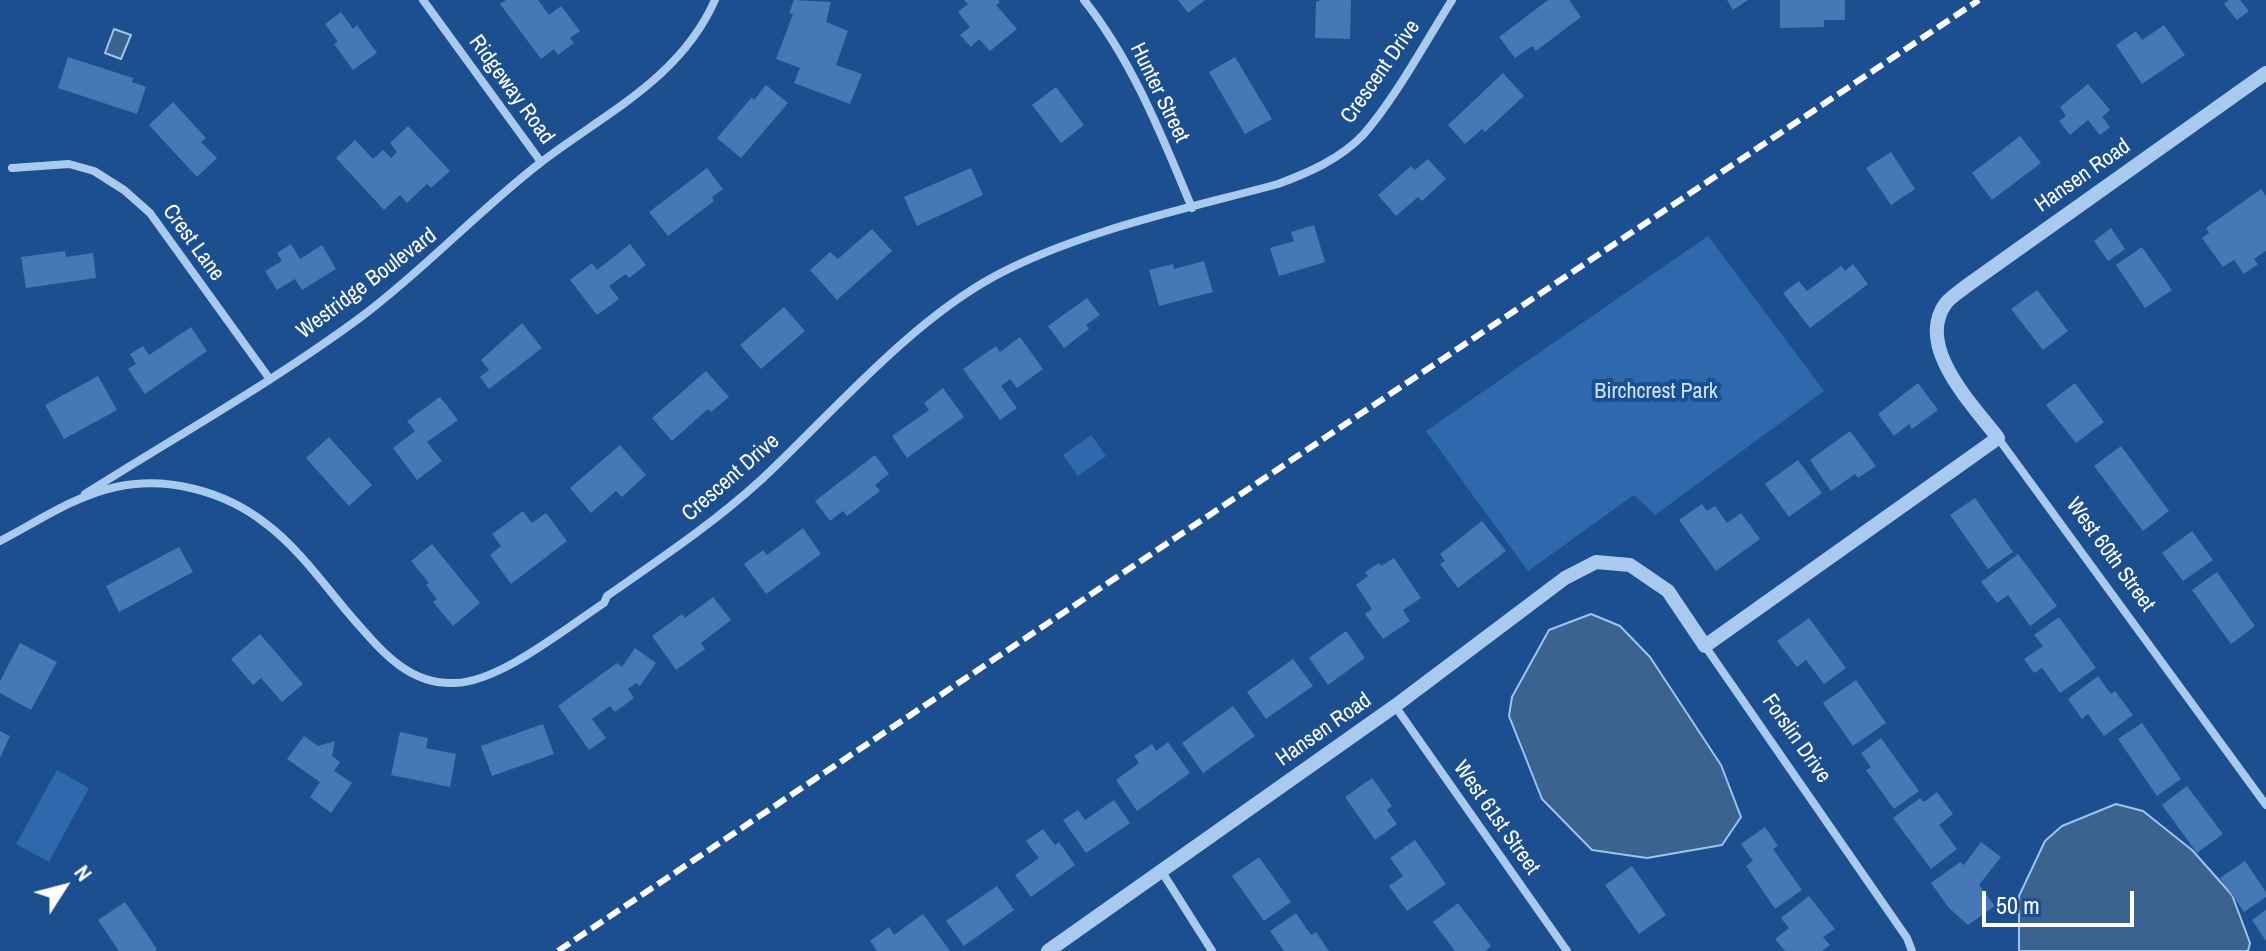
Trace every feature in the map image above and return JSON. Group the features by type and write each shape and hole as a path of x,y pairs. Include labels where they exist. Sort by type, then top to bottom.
{"street":[{"name":"Ridgeway Road","path":"423,0 541,162"},
{"name":"Westridge Boulevard","path":"0,548 359,318 424,267 541,162 652,84 685,51 715,0"},
{"name":"Hunter Street","path":"1084,0 1128,66 1158,126 1192,208"},
{"name":"Crescent Drive","path":"0,541 78,499 116,487 156,483 195,489 232,503 266,523 294,550 382,651 403,670 428,681 456,684 482,678 508,666 604,603 607,596 675,549 759,481 908,339 949,305 993,277 1042,253 1278,184 1308,173 1337,156 1362,136 1452,0"},
{"name":"Hansen Road","path":"1937,323 1946,303 1965,287 2266,73"},
{"name":"Crest Lane","path":"12,168 69,164 94,171 124,190 150,213 269,378"},
{"name":"West 60th Street","path":"1937,323 1938,348 1949,372 2266,805"},
{"path":"1705,646 1998,438"},
{"name":"Hansen Road","path":"1048,951 1395,706 1565,578 1596,562 1630,565"},
{"name":"Forslin Drive","path":"1630,565 1668,591 1898,926 1912,951"},
{"name":"West 61st Street","path":"1395,706 1567,951"},
{"path":"1162,872 1212,951"}],"green space":[{"name":"Birchcrest Park","path":"1708,236 1824,391 1655,515 1634,495 1528,571 1426,431"},
{"path":"1091,435 1106,456 1078,476 1063,455"},
{"path":"57,770 89,788 49,862 16,844"}],"shaded area":[{"path":"114,29 131,35 121,59 105,53"},
{"path":"1591,614 1620,626 1650,657 1721,765 1741,817 1722,845 1647,858 1592,850 1542,799 1509,716 1512,697 1549,630"},
{"path":"2116,804 2143,811 2192,850 2232,895 2250,943 2248,951 2019,951 2019,896 2045,841 2062,826"}],"building":[{"path":"506,0 538,0 549,15 561,6 580,31 570,38 574,43 558,55 554,49 541,59 500,4"},
{"path":"794,0 831,2 826,22 848,31 836,65 862,74 850,104 794,83 800,68 776,59 793,14 789,13"},
{"path":"964,0 998,0 1000,2 996,5 1017,29 990,51 979,39 971,47 960,35 970,27 958,12 968,4"},
{"path":"1178,0 1205,0 1188,13"},
{"path":"1351,0 1350,39 1315,38 1316,2"},
{"path":"1548,0 1569,0 1581,17 1536,51 1532,46 1515,58 1499,37"},
{"path":"1727,0 1748,0 1733,10"},
{"path":"1780,0 1845,0 1845,20 1824,20 1824,27 1780,28"},
{"path":"2229,0 2240,0 2249,11 2237,20 2224,4"},
{"path":"341,12 353,29 357,25 377,53 353,70 334,44 338,42 325,24"},
{"path":"2164,25 2185,55 2142,84 2116,45 2136,31 2142,40"},
{"path":"68,57 133,78 132,82 146,87 137,114 58,88"},
{"path":"1235,57 1272,119 1245,134 1209,72"},
{"path":"1503,73 1524,96 1485,132 1482,129 1465,144 1448,125"},
{"path":"2088,84 2110,110 2102,117 2110,127 2100,135 2088,120 2070,135 2059,121 2066,116 2060,107"},
{"path":"766,85 788,103 741,158 717,138"},
{"path":"1056,87 1084,125 1061,143 1032,105"},
{"path":"173,102 206,138 201,142 217,158 197,177 149,125"},
{"path":"408,126 450,171 431,188 427,184 407,203 400,195 384,210 336,158 355,140 373,159 383,150 391,158 397,152 390,143"},
{"path":"2020,136 2041,163 1992,200 1972,173"},
{"path":"1891,152 1915,189 1891,205 1866,168"},
{"path":"1428,159 1446,179 1422,201 1418,197 1396,216 1378,195 1411,166 1415,170"},
{"path":"707,168 723,189 712,197 714,201 668,236 649,212"},
{"path":"971,168 983,195 917,226 904,197"},
{"path":"2261,189 2266,196 2266,251 2254,259 2258,264 2244,274 2234,260 2223,267 2202,238 2209,233 2206,228"},
{"path":"1314,225 1325,262 1279,276 1270,248 1294,241 1291,232"},
{"path":"2111,228 2125,249 2108,261 2094,241"},
{"path":"872,229 892,251 837,300 810,270 830,252 838,259"},
{"path":"291,244 300,259 322,245 336,269 302,290 295,279 277,290 265,271 282,261 277,253"},
{"path":"630,244 646,265 629,278 626,274 609,286 619,299 597,315 570,280 592,263 597,270"},
{"path":"2142,247 2172,290 2145,308 2116,265"},
{"path":"65,251 66,257 93,253 96,278 26,288 21,257"},
{"path":"1204,261 1213,292 1159,306 1149,270 1173,264 1174,269"},
{"path":"1853,264 1868,284 1810,328 1783,293 1799,281 1807,291 1841,266 1845,271"},
{"path":"2037,290 2068,331 2043,350 2011,309"},
{"path":"1087,298 1100,315 1086,325 1089,329 1064,348 1048,326"},
{"path":"784,307 805,331 761,369 740,345"},
{"path":"522,323 542,348 489,389 480,377 489,370 481,360"},
{"path":"191,327 207,351 145,394 128,369 136,364 130,354 143,346 149,355"},
{"path":"1020,337 1043,369 1017,388 1010,379 1001,386 1017,408 1000,420 963,369 996,346 1000,352"},
{"path":"706,371 729,397 711,412 708,409 672,441 652,418"},
{"path":"98,376 117,410 64,439 45,405"},
{"path":"1918,383 1938,410 1912,429 1909,424 1894,436 1878,414"},
{"path":"2075,383 2104,422 2076,443 2046,405"},
{"path":"943,388 964,417 907,458 892,436 929,410 924,403"},
{"path":"440,397 458,420 427,442 442,461 417,480 393,448 415,431 407,421"},
{"path":"1850,431 1876,466 1858,478 1855,474 1831,491 1810,460"},
{"path":"329,437 372,485 349,506 306,458"},
{"path":"620,445 646,475 622,497 616,491 591,513 570,488"},
{"path":"2121,446 2169,511 2143,531 2094,466"},
{"path":"875,455 889,474 875,485 880,491 847,516 843,511 830,521 815,501"},
{"path":"1798,460 1822,493 1789,517 1765,484"},
{"path":"1975,498 2013,552 1988,569 1950,515"},
{"path":"1702,504 1707,511 1715,506 1727,523 1741,513 1760,539 1716,571 1679,520"},
{"path":"523,511 532,523 546,513 567,541 511,584 490,555 501,546 492,534"},
{"path":"1482,521 1506,551 1458,588 1440,564 1445,561 1440,554"},
{"path":"803,528 821,554 766,594 744,564 763,550 767,555"},
{"path":"2192,531 2213,560 2183,581 2162,553"},
{"path":"432,544 480,603 453,626 433,602 437,599 426,585 429,583 411,561"},
{"path":"179,547 193,572 119,612 106,586"},
{"path":"2018,554 2057,606 2030,626 2008,595 1997,603 1981,582"},
{"path":"1394,558 1421,598 1403,610 1410,621 1383,639 1365,614 1372,609 1356,585 1368,576 1365,572"},
{"path":"2217,572 2255,626 2231,644 2192,590"},
{"path":"713,597 731,620 701,643 705,649 676,670 652,636 682,614 685,618"},
{"path":"2059,617 2096,668 2060,693 2042,668 2034,673 2024,659 2043,646 2034,635"},
{"path":"1809,618 1846,668 1824,684 1806,660 1797,667 1777,641"},
{"path":"1346,631 1365,658 1328,685 1309,658"},
{"path":"260,634 303,684 282,702 261,678 253,685 231,659"},
{"path":"20,643 57,662 31,710 0,693 0,681"},
{"path":"635,648 656,663 640,686 636,683 628,689 634,698 615,712 610,706 592,719 606,738 589,750 558,706 617,663 622,667"},
{"path":"1293,659 1313,686 1266,719 1247,692"},
{"path":"2098,676 2111,694 2115,691 2133,715 2104,736 2088,714 2082,719 2068,699"},
{"path":"1856,680 1886,723 1853,746 1823,703"},
{"path":"1233,706 1255,736 1203,773 1182,743"},
{"path":"2142,723 2181,779 2157,796 2118,739"},
{"path":"543,724 554,754 492,776 481,746"},
{"path":"0,731 10,736 0,758"},
{"path":"400,732 428,738 426,748 456,754 450,787 391,775"},
{"path":"304,736 318,746 335,741 332,756 340,762 334,771 352,783 331,813 310,797 320,782 287,759"},
{"path":"1881,738 1919,791 1894,809 1866,770 1871,767 1861,753"},
{"path":"1168,742 1190,773 1137,811 1116,780 1139,763 1134,756 1152,744 1156,751"},
{"path":"1372,778 1392,806 1387,810 1397,824 1375,840 1345,797"},
{"path":"2187,786 2223,834 2197,853 2162,805"},
{"path":"1937,792 1953,814 1939,825 1957,849 1931,869 1893,818 1920,798 1924,802"},
{"path":"1114,800 1130,823 1086,853 1063,820 1078,810 1085,820"},
{"path":"1765,827 1778,846 1773,849 1802,890 1775,909 1746,866 1753,861 1741,844"},
{"path":"1043,829 1055,845 1059,842 1075,865 1031,897 1015,875 1039,858 1026,841"},
{"path":"1415,840 1446,884 1407,911 1389,886 1403,876 1390,858"},
{"path":"1981,842 2001,857 1979,885 1995,906 1968,925 1949,908 1931,883 1960,862 1964,865"},
{"path":"1259,857 1291,902 1264,921 1232,876"},
{"path":"2245,861 2266,892 2266,897 2244,912 2220,878"},
{"path":"1632,866 1666,915 1639,934 1605,885"},
{"path":"997,886 1014,910 964,946 946,921"},
{"path":"1809,896 1835,929 1823,937 1830,945 1822,951 1785,951 1775,939 1789,928 1781,918"},
{"path":"125,902 157,949 155,951 119,951 98,920"},
{"path":"1458,903 1491,946 1485,951 1455,951 1433,922"},
{"path":"2266,910 2266,941 2252,920"},
{"path":"1296,913 1311,935 1316,932 1329,951 1284,951 1270,931"},
{"path":"923,914 950,951 877,951 870,941 889,927 894,935"}],"railway":[{"path":"558,951 1979,0"}]}
